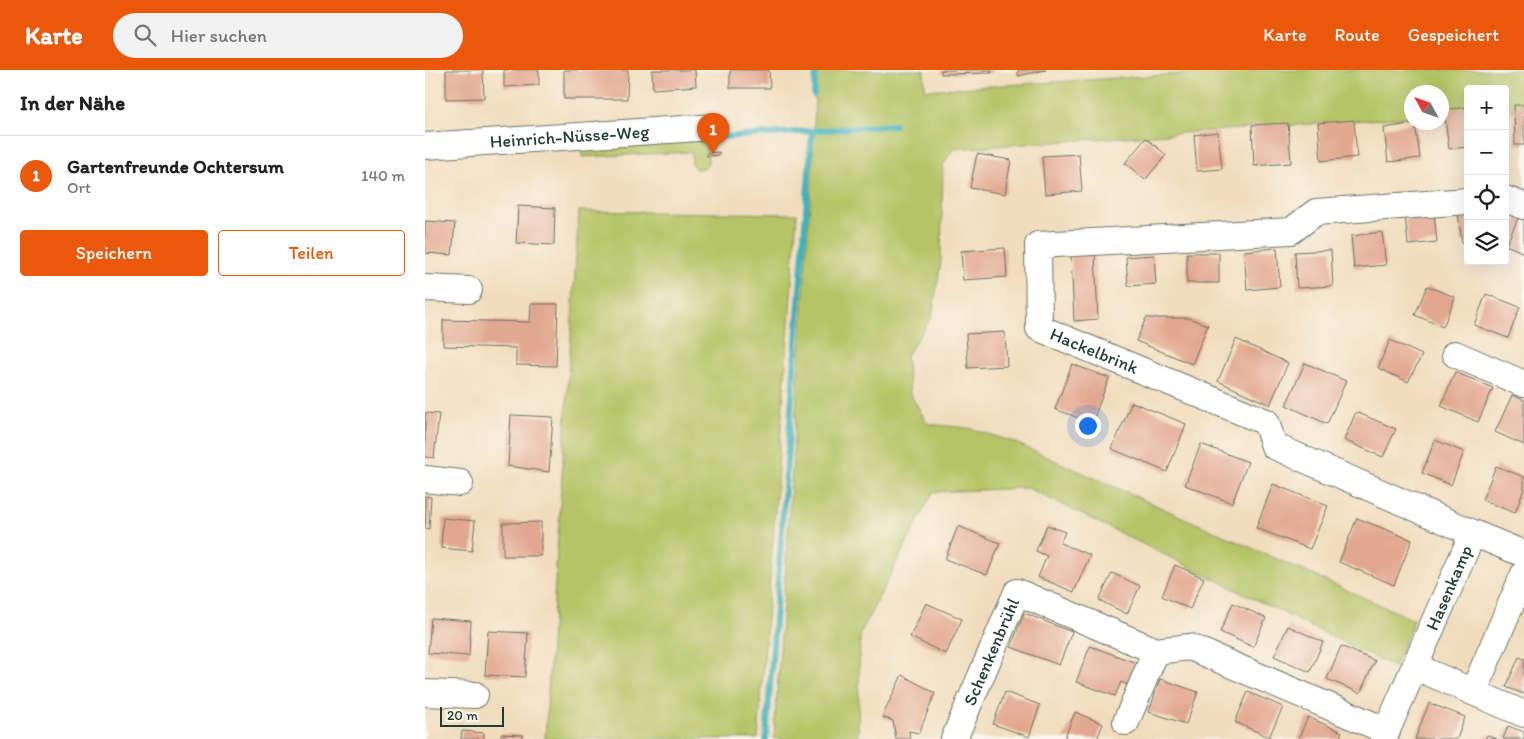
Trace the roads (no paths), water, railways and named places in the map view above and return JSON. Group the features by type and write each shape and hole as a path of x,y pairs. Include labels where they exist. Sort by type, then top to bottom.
{"street":[{"name":"Heinrich-Nüsse-Weg","path":"425,146 714,127"},
{"path":"1509,200 1524,206"},
{"name":"Hackelbrink","path":"1464,201 1316,212 1291,231 1038,245 1039,328 1266,422 1274,446 1473,533"},
{"path":"425,288 469,290"},
{"path":"1455,354 1524,384"},
{"path":"425,479 460,483"},
{"name":"Hasenkamp","path":"1385,735 1473,533 1524,554"},
{"path":"1473,692 1524,574"},
{"name":"Schenkenbrühl","path":"954,739 1017,592 1156,651 1190,648 1385,735"},
{"path":"1125,722 1156,651"},
{"path":"1416,667 1524,714"},
{"path":"425,692 475,695"}],"waterway":[{"path":"814,95 816,70"},
{"path":"725,137 895,125"},
{"path":"766,739 812,131"}],"place":[{"name":"Gartenfreunde Ochtersum","path":"713,154"}]}
